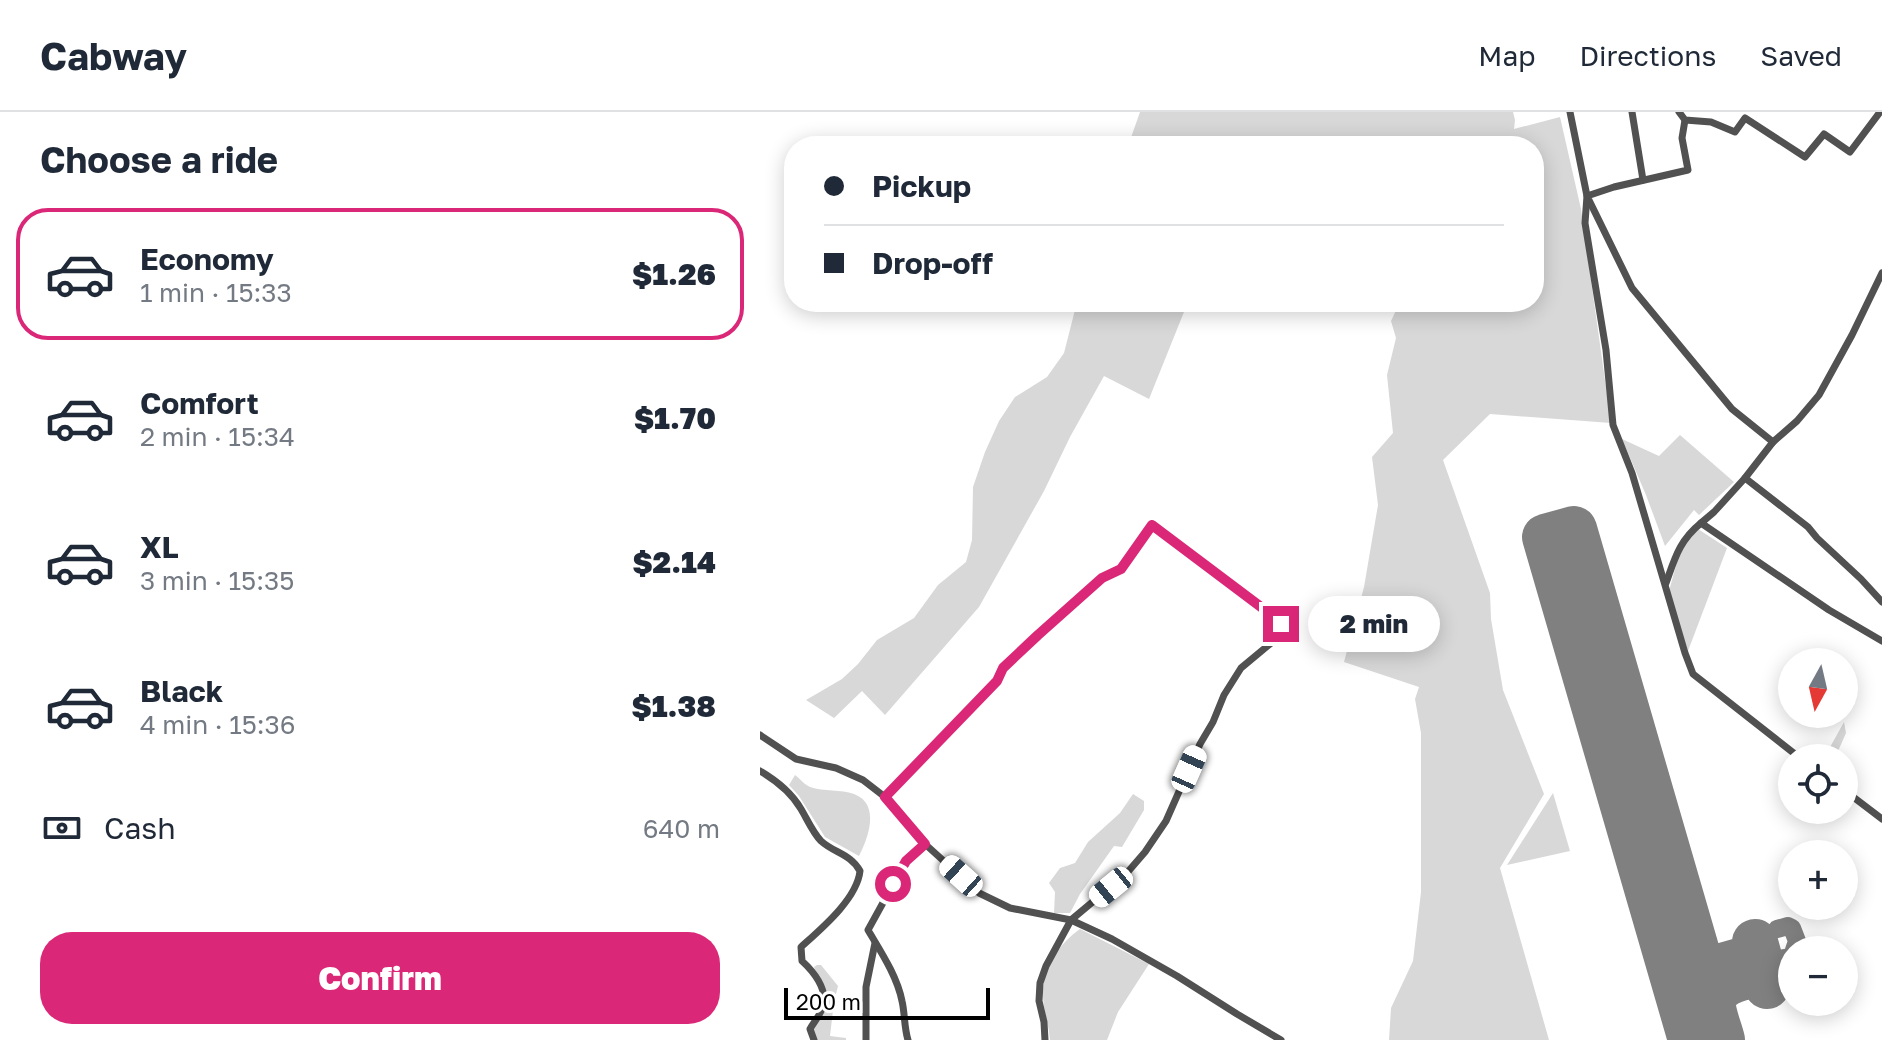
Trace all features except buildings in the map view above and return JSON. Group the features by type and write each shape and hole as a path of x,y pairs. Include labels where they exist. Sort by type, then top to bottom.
{"street":[{"path":"1570,112 1587,196 1632,288 1732,409 1773,442"},
{"path":"1632,112 1643,180"},
{"path":"1587,196 1688,170 1682,138 1685,120 1679,112"},
{"path":"1685,120 1711,122 1735,132 1745,118 1805,157 1824,134 1850,152 1880,112"},
{"path":"1587,196 1585,223 1606,350 1613,425 1632,473 1693,674 1782,744"},
{"path":"1665,585 1677,550 1686,535 1714,512 1773,442 1797,421 1819,395 1882,273"},
{"path":"1745,478 1808,527 1882,602"},
{"path":"1701,523 1829,610 1882,641"},
{"path":"885,797 997,681 1003,668 1102,578 1121,569 1152,525 1277,619 1282,628 1276,639 1241,668 1224,695 1166,821 1145,852 1126,874 1071,920 1040,983 1039,1001 1045,1040"},
{"path":"760,749 763,738 796,759 836,768 863,780 885,797 925,844 979,893 1010,908 1071,920 1131,949 1281,1040"},
{"path":"760,771 789,793 821,841 856,862 860,871 847,901 801,947 802,961 815,973 824,1005 810,1029 814,1040"},
{"path":"1858,801 1882,819"},
{"path":"908,1040 896,981 868,930 906,861 925,844"},
{"path":"866,1040 866,987 875,942"}],"shaded area":[{"path":"1140,112 1513,112 1514,129 1560,117 1581,209 1611,423 1490,414 1443,460 1490,593 1491,619 1503,690 1544,794 1500,868 1549,1040 1389,1040 1391,1008 1413,961 1421,892 1421,733 1415,699 1419,687 1344,662 1364,587 1378,505 1372,457 1393,433 1387,375 1396,338 1391,321 1395,312 1544,312 1544,136 1132,136"},
{"path":"1074,312 1184,312 1149,399 1104,376 979,607 885,715 862,691 834,718 806,700 842,679 877,640 914,618 938,585 966,562 972,540 973,487 999,421 1015,397 1047,377 1064,353"},
{"path":"1680,435 1734,482 1699,515 1694,510 1665,546 1622,439 1659,456"},
{"path":"1698,529 1727,548 1688,651 1669,591 1680,551"},
{"path":"1841,728 1845,728 1841,744 1832,744"},
{"path":"795,775 810,787 849,792 862,799 870,814 870,822 859,856 825,837 789,785"},
{"path":"1553,793 1570,851 1507,865"},
{"path":"1133,794 1144,801 1144,810 1122,847 1114,846 1070,913 1054,913 1055,892 1049,883 1060,868 1075,863 1088,842 1120,813"},
{"path":"1080,929 1149,964 1118,1012 1107,1040 1050,1040 1043,985 1059,949"},
{"path":"821,965 838,986 830,1036 846,1040 816,1040 813,1030 826,999 814,967"}],"taxiway":[{"path":"1670,913 1688,965 1705,976 1718,976"},
{"path":"1777,929 1788,926 1795,936"},
{"path":"1707,1040 1700,998 1708,983 1778,959"}],"runway":[{"path":"1691,1040 1545,537 1574,529 1699,959 1707,965 1718,967 1746,959 1753,953 1755,942 1767,986 1763,980 1753,976 1733,980 1717,992 1713,1007 1722,1040"}],"route":[{"path":"893,884 906,861 925,844 885,797 997,681 1003,668 1102,578 1121,569 1152,525 1281,624"}]}
